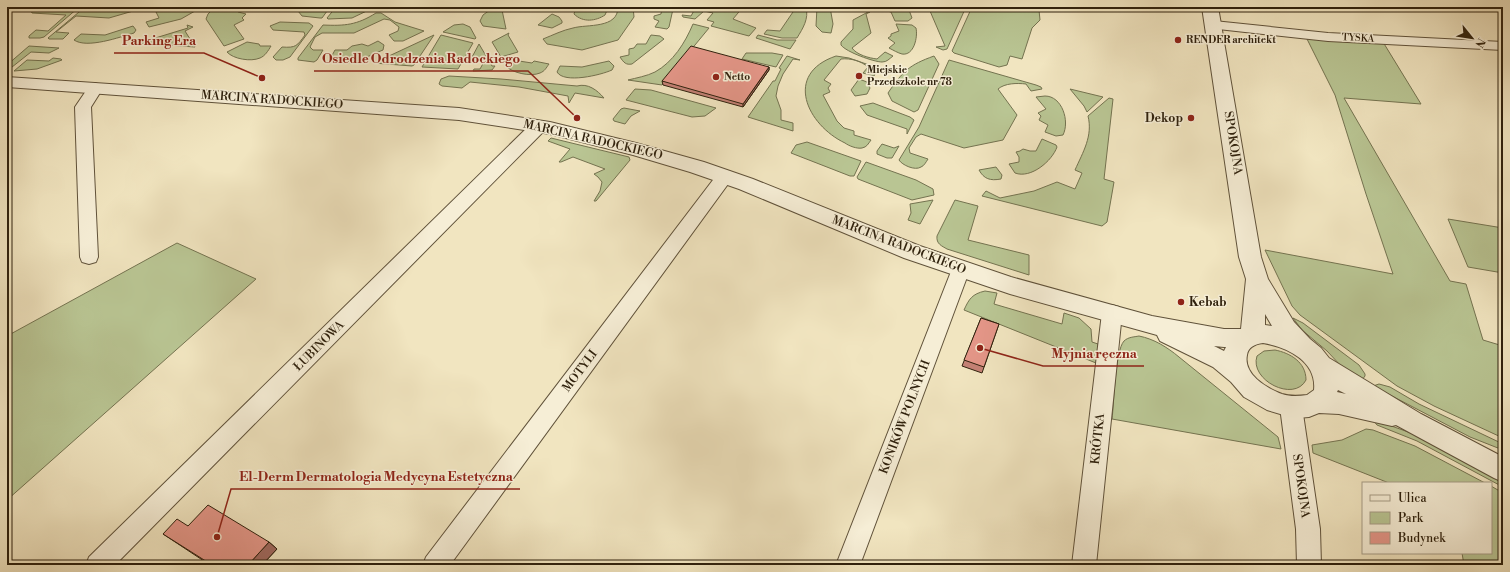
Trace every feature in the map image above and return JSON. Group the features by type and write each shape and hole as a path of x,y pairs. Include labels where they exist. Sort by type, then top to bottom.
{"street":[{"name":"TYSKA","path":"1212,16 1328,37 1503,46"},
{"name":"SPOKOJNA","path":"1212,16 1242,202 1247,245 1257,279 1286,329 1302,347"},
{"name":"MARCINA RADOCKIEGO","path":"7,82 453,114 539,126 636,149 725,176 912,252 1010,285 1152,324 1224,338 1247,337"},
{"path":"89,257 83,107 95,88"},
{"name":"ŁUBINOWA","path":"98,565 539,126"},
{"name":"MOTYLI","path":"435,565 725,176"},
{"name":"KONIKÓW POLNYCH","path":"848,565 961,269"},
{"name":"SPOKOJNA","path":"1247,337 1254,325 1254,299 1257,279"},
{"name":"KRÓTKA","path":"1084,565 1112,313"},
{"name":"MARCINA RADOCKIEGO","path":"1152,324 1221,360 1239,374"},
{"path":"1317,402 1326,393 1328,386 1326,376 1321,365 1313,355 1289,340 1271,335 1263,334 1247,337 1238,344 1234,353 1234,360 1239,374 1253,390 1263,397 1278,404 1291,407 1302,407 1317,402 1339,403 1412,422"},
{"path":"1321,365 1341,379 1379,400 1412,422 1503,470"},
{"name":"SPOKOJNA","path":"1291,407 1308,529 1309,565"}],"green space":[{"path":"29,7 78,8 44,37 29,38 29,36 36,30 48,31 66,15 32,13"},
{"path":"85,7 147,7 109,18 76,16 56,32 69,33 63,39 48,38"},
{"path":"165,7 202,7 181,19 149,27 146,22 159,18 156,12"},
{"path":"215,7 242,7 238,12 246,14 242,18 244,20 234,25 244,39 224,46 206,19 208,14"},
{"path":"297,7 330,7 322,18 320,18 302,16"},
{"path":"336,7 375,7 352,18 328,19 327,18"},
{"path":"494,7 502,10 506,29 483,26 480,21 483,15"},
{"path":"576,7 608,8 605,15 598,19 585,20 574,14"},
{"path":"618,7 633,7 634,17 618,40 582,50 547,44 543,39 569,29 607,22 613,19 617,14"},
{"path":"696,7 743,7 733,19 756,28 749,36 711,26 714,22 707,20 713,13 704,11 695,19 683,17 682,15 691,16"},
{"path":"790,7 806,7 807,11 806,19 797,38 782,38 764,34 767,30 780,31 795,9"},
{"path":"817,7 830,7 833,24 831,33 822,32 816,26"},
{"path":"955,7 966,7 947,49 943,50 936,47 945,46 930,11"},
{"path":"972,7 990,7 1011,10 1039,10 1040,20 1032,28 1022,59 1010,56 1007,65 999,67 954,53 952,51"},
{"path":"662,8 673,9 669,27 667,29 655,27 659,21 654,19 654,16 661,14"},
{"path":"909,10 912,18 908,21 895,21 891,12 887,11"},
{"path":"870,12 866,14 871,33 852,48 860,54 874,59 877,59 885,52 893,56 888,60 878,62 848,51 841,45 841,42 853,29 853,20"},
{"path":"376,13 381,13 395,22 424,31 403,41 394,41 389,35 398,31 399,27 390,20 384,19 354,33 322,33 315,37 310,47 313,50 323,50 317,60 314,62 298,60 323,25 351,24"},
{"path":"552,14 559,17 562,23 552,28 538,25"},
{"path":"280,22 309,23 313,26 290,57 283,60 276,60 273,57 282,47 296,46 305,35 304,32 273,30 270,26"},
{"path":"463,24 470,27 476,38 475,39 443,32 454,25"},
{"path":"693,24 709,28 662,85 628,80 655,72 667,63 682,45"},
{"path":"896,24 912,25 916,28 916,41 910,52 906,54 900,54 889,48 895,43 888,38 891,34 899,31"},
{"path":"187,25 193,27 185,31 195,47 139,43 188,28"},
{"path":"133,26 136,30 134,33 112,39 95,43 74,40 81,34 105,35"},
{"path":"509,33 508,35 518,52 501,57 492,42"},
{"path":"434,35 412,66 374,63"},
{"path":"441,35 473,43 458,69 422,67"},
{"path":"651,35 660,36 664,39 632,64 627,64 624,62 620,57 629,55 629,49 634,48 637,44 646,44"},
{"path":"758,35 777,40 796,40 790,49 756,38"},
{"path":"1306,37 1383,42 1421,104 1344,98 1450,281 1466,284 1483,340 1503,346 1503,438 1434,406 1397,386 1300,315 1292,306 1265,250 1393,274 1335,95"},
{"path":"378,41 384,45 383,50 357,61 342,64 329,61 335,50 347,50 352,46 362,44 368,46"},
{"path":"247,42 259,44 260,46 271,46 263,56 252,60 238,58 227,52"},
{"path":"479,44 492,66 495,66 492,70 473,71 474,69 480,69 485,60 471,59"},
{"path":"29,46 59,48 49,53 31,52 7,71 7,65"},
{"path":"746,53 772,53 783,55 776,67 742,59"},
{"path":"787,56 800,60 793,59 783,74 776,96 781,110 781,120 793,123 793,131 748,117 773,81 775,81 781,69 779,68"},
{"path":"836,56 849,58 876,68 874,76 863,73 868,67 862,63 841,59 824,80 831,84 828,88 830,92 823,95 837,121 844,128 854,131 854,135 871,140 864,148 851,146 832,135 820,124 811,112 806,100 806,87 810,75 820,64"},
{"path":"934,56 939,64 918,110 914,112 892,101 888,93 898,79 918,62"},
{"path":"53,58 62,60 37,69 14,71 27,60 49,61"},
{"path":"949,60 1036,85 1042,89 1031,91 1026,84 1011,84 998,89 1017,115 1003,140 964,148 921,134 916,137 909,148 910,153 928,159 923,166 918,168 909,167 899,160 919,127"},
{"path":"519,61 532,63 534,61 549,64 542,72 532,75 513,71 506,66"},
{"path":"609,61 614,66 612,70 592,76 575,78 561,76 557,72 560,66 582,67"},
{"path":"449,76 577,86 585,85 598,92 604,98 575,93 569,103 568,96 519,87 470,82 462,88 442,86 439,84 441,79"},
{"path":"859,79 867,82 870,88 867,94 855,96 851,90"},
{"path":"635,89 651,90 716,108 705,116 692,117 626,100"},
{"path":"1070,89 1103,97 1087,112"},
{"path":"1045,96 1056,100 1063,110 1066,123 1063,135 1056,136 1045,132 1048,125 1039,120 1041,116 1038,113 1046,109 1036,97"},
{"path":"1109,98 1113,99 1104,179 1114,182 1107,222 1102,226 982,196 986,191 1000,198 1034,191 1057,182 1075,189 1082,173 1075,170 1088,137 1088,116"},
{"path":"873,103 910,117 914,120 907,134 907,129 867,115 860,106"},
{"path":"624,108 640,111 631,116 625,124 614,121 613,119 621,109"},
{"path":"551,138 629,157 630,160 596,201 594,201 600,191 602,182 594,174 605,169 573,157 559,162 570,149 548,141"},
{"path":"1042,139 1056,145 1057,147 1051,158 1040,168 1034,171 1021,174 1015,173 1009,164 1019,162 1019,157 1016,152 1023,149 1036,151"},
{"path":"807,142 861,161 854,176 850,176 791,153 796,145"},
{"path":"882,144 894,148 899,146 892,158 887,158 877,154 877,151"},
{"path":"866,162 916,180 933,189 934,195 912,200 858,179 857,177"},
{"path":"996,167 1002,175 1001,179 988,179 979,170"},
{"path":"933,200 920,224 908,220 911,213 910,204"},
{"path":"955,200 978,206 968,240 1029,255 1029,275 947,249 937,241 937,236"},
{"path":"1448,219 1503,228 1503,273 1468,267"},
{"path":"177,243 256,279 7,500 7,336"},
{"path":"985,291 997,293 994,304 1062,324 1064,313 1079,318 1091,329 1092,342 1098,344 1096,363 964,310 972,298"},
{"path":"1293,318 1303,323 1359,365 1365,374 1362,380 1342,367 1327,351 1302,330"},
{"path":"1139,336 1155,341 1174,353 1278,437 1281,449 1112,419 1115,378 1121,347 1124,341 1131,337"},
{"path":"1275,350 1286,353 1300,363 1306,380 1300,387 1283,389 1274,386 1260,373 1256,365 1257,356 1264,351"},
{"path":"1379,384 1390,387 1419,404 1503,444 1503,450 1470,437 1373,386"},
{"path":"1372,419 1411,433 1503,481 1503,487 1417,441 1377,425"},
{"path":"1366,429 1373,430 1415,446 1483,482 1386,482 1313,453 1312,445 1342,440"},
{"path":"1492,487 1503,493 1503,565 1464,565 1462,554 1492,554"}],"building":[{"name":"Netto","path":"691,46 769,67 743,104 662,81"},
{"path":"981,318 999,324 984,367 964,360"},
{"path":"208,505 269,542 248,565 212,565 163,534 177,519 188,526"}],"place":[{"name":"RENDER architekt","path":"1178,40"},
{"name":"Miejskie Przedszkole nr 78","path":"859,76"},
{"name":"Netto","path":"716,77"},
{"name":"Parking Era","path":"262,78"},
{"name":"Osiedle Odrodzenia Radockiego","path":"577,118"},
{"name":"Dekop","path":"1191,118"},
{"name":"Kebab","path":"1181,302"},
{"name":"Myjnia ręczna","path":"980,348"},
{"name":"El-Derm Dermatologia Medycyna Estetyczna","path":"217,537"}]}
